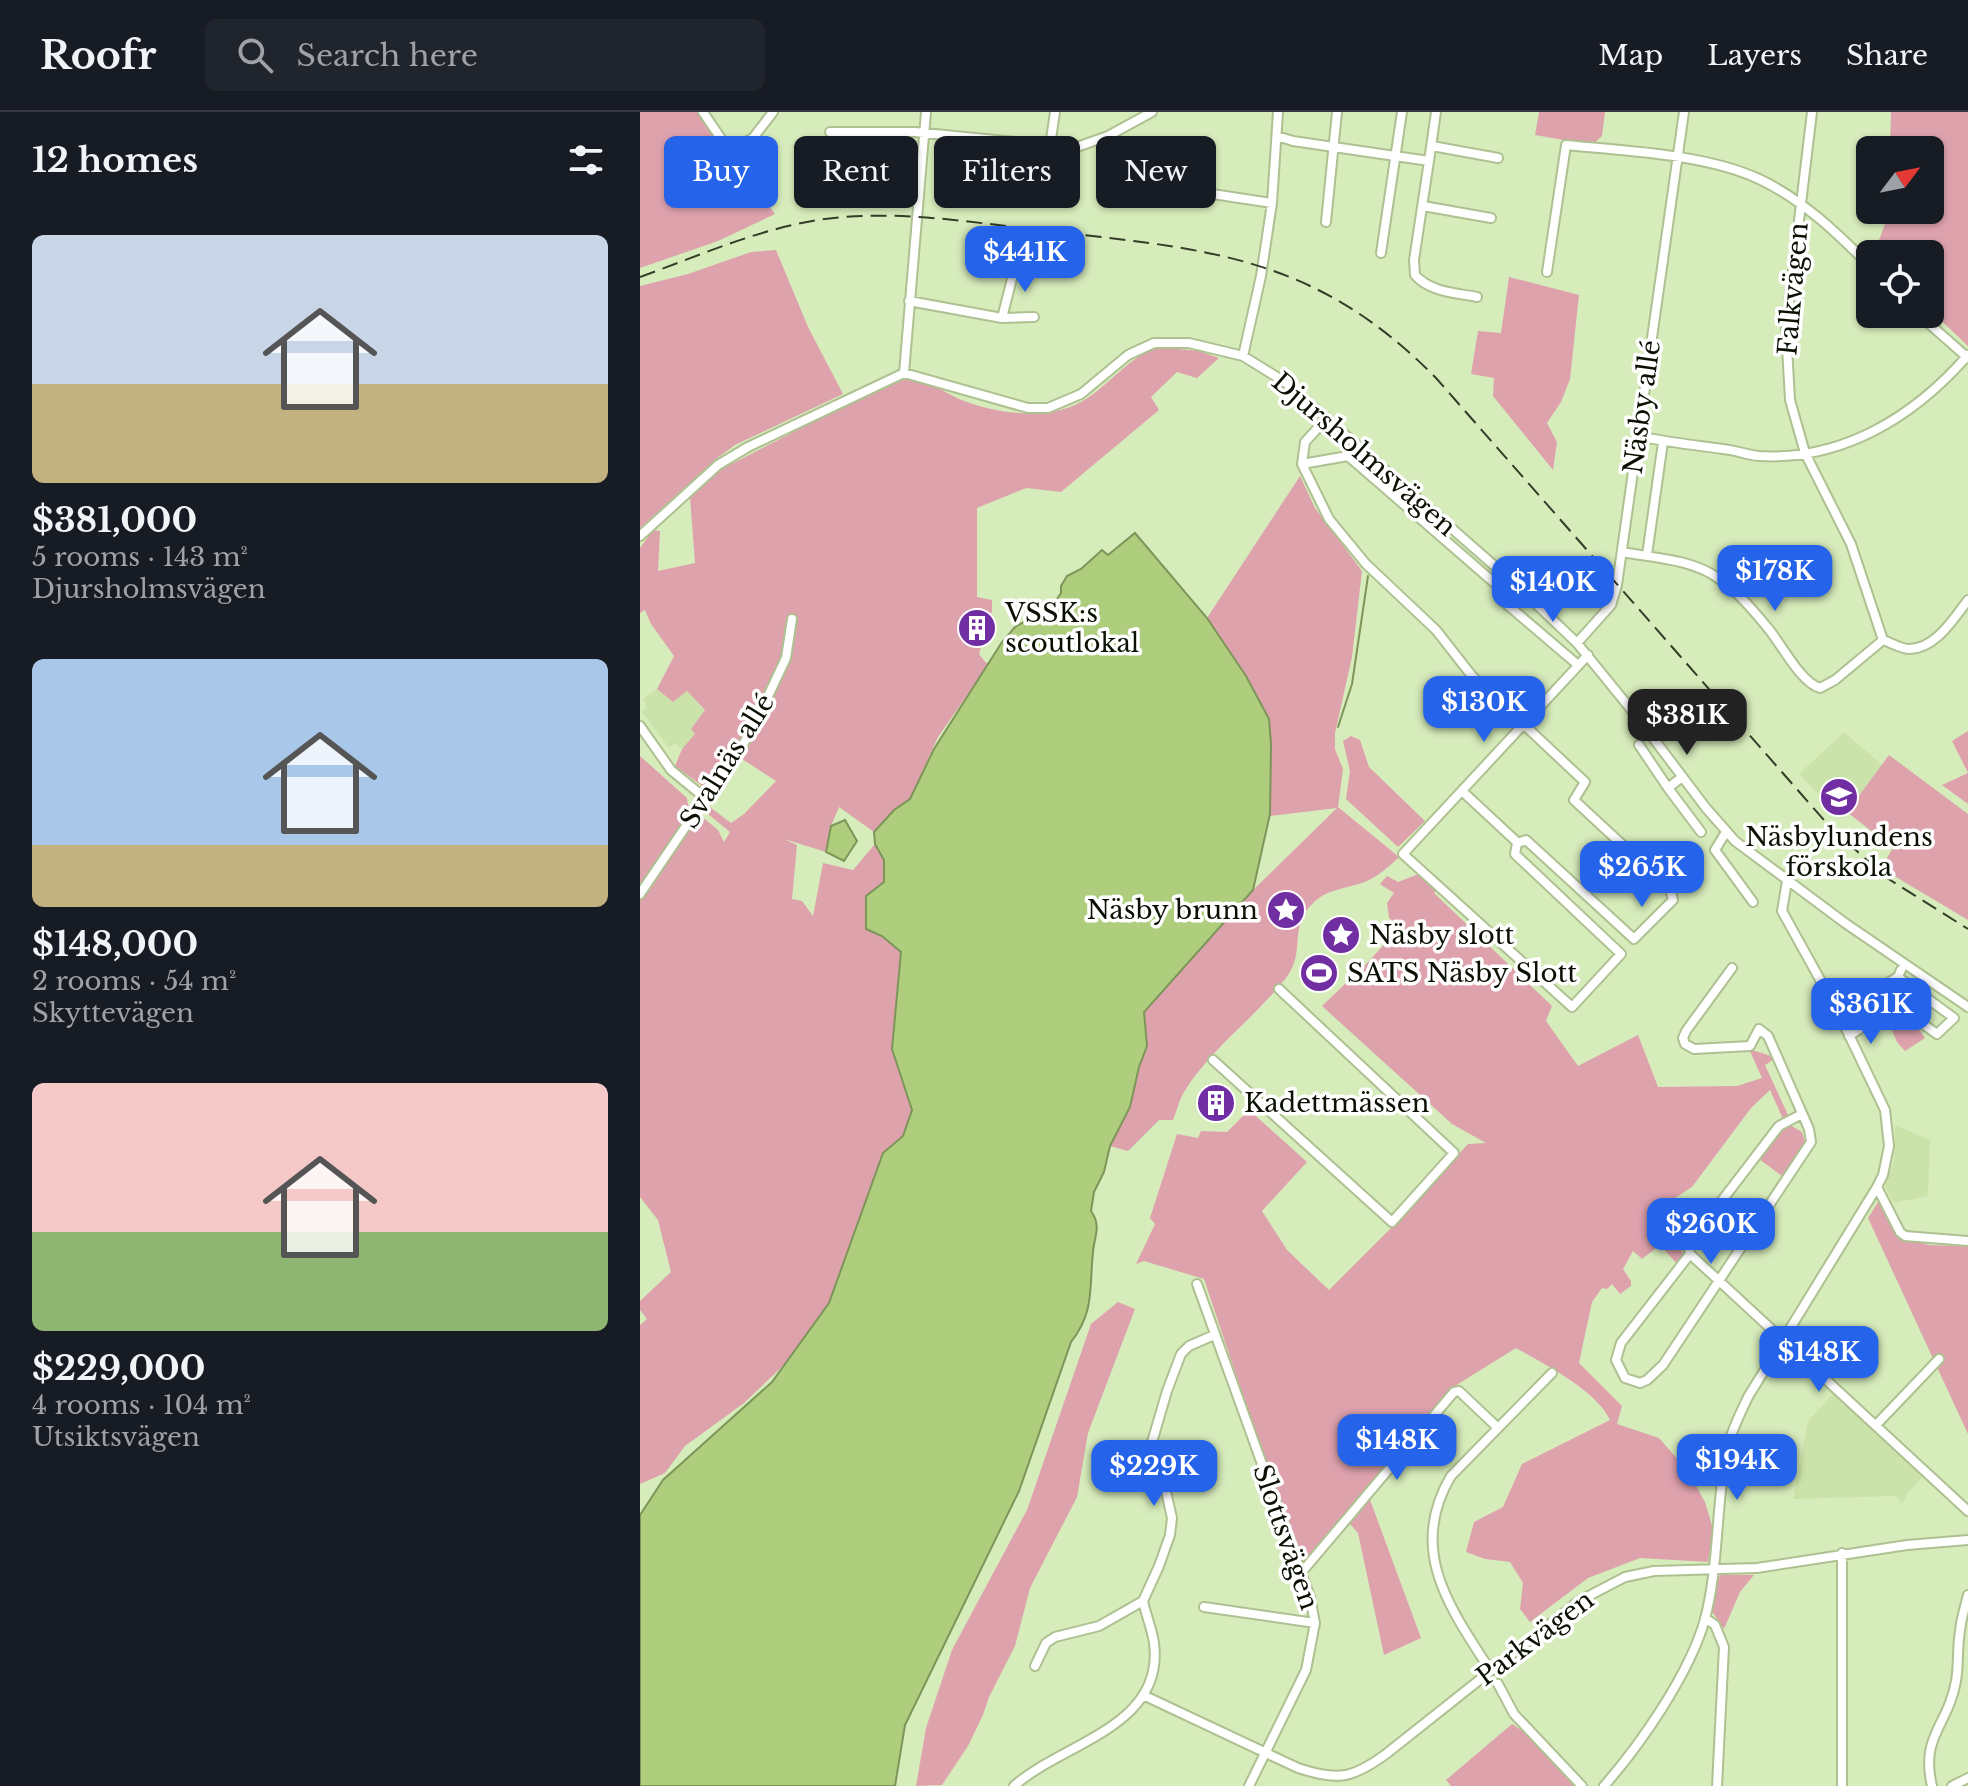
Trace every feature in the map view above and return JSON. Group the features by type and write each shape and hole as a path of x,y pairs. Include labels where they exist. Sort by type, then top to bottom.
{"street":[{"path":"703,112 726,146 733,149 753,138 773,112"},
{"path":"640,536 718,465 748,447 904,373 926,112"},
{"path":"1051,136 1055,112"},
{"path":"1080,146 1152,112"},
{"path":"1243,356 1261,276 1272,203 1278,112"},
{"path":"1326,222 1337,112"},
{"path":"1381,253 1402,112"},
{"path":"1436,112 1414,260 1415,275 1421,282 1436,289 1477,297"},
{"name":"Näsby allé","path":"1577,643 1611,605 1622,552 1684,112"},
{"name":"Falkvägen","path":"1812,112 1786,329 1790,400 1805,453 1851,544 1883,640"},
{"path":"830,132 953,136"},
{"path":"1277,136 1429,161"},
{"path":"1547,272 1566,145 1695,159 1742,172 1801,203 1856,253"},
{"path":"1432,146 1498,158"},
{"path":"1216,194 1272,203"},
{"path":"1423,206 1491,218"},
{"path":"1002,318 1016,263"},
{"path":"909,301 1002,318 1034,317"},
{"path":"1638,436 1759,456 1805,453 1841,445 1893,422 1937,388 1968,357 1934,328"},
{"name":"Djursholmsvägen","path":"904,373 1028,408 1048,408 1081,394 1128,355 1154,343 1189,343 1243,356 1285,382 1327,418 1525,592 1577,643 1726,832 1787,881 1968,1007"},
{"path":"1327,418 1305,442 1302,464 1329,519 1346,543 1419,612 1472,676 1523,725 1585,782 1574,800 1672,891 1673,900 1572,1007 1403,854 1462,791 1523,725 1578,665 1588,655"},
{"name":"Näsby allé","path":"1647,555 1663,442"},
{"path":"1302,464 1348,456 1506,593 1503,601 1578,665"},
{"path":"1622,552 1703,569 1718,578 1767,627 1812,686 1826,687 1883,640 1902,648 1920,648 1938,635 1968,600"},
{"name":"Svalnäs allé","path":"640,894 731,764 772,691 786,658 792,619"},
{"path":"640,726 671,770 705,798"},
{"path":"1639,745 1701,832"},
{"path":"1668,788 1682,777"},
{"path":"1462,791 1517,843"},
{"path":"1726,832 1715,850 1753,902"},
{"path":"1517,843 1526,840 1634,939"},
{"path":"1517,843 1515,854 1621,954"},
{"path":"1607,1785 1677,1682 1705,1618 1734,1427 1748,1397 1877,1187 1889,1146 1885,1110 1782,911 1787,881"},
{"path":"1690,1254 1621,1343 1616,1360 1625,1378 1640,1383 1663,1365 1808,1149 1811,1136 1768,1036 1759,1029 1750,1046 1694,1049 1685,1044 1683,1038 1686,1031 1732,968"},
{"path":"1849,1036 1896,1005 1937,1034 1954,1018 1900,974 1851,1005 1855,1009"},
{"path":"1213,1060 1392,1222 1454,1153 1279,989"},
{"path":"1802,1114 1779,1126 1688,1245 1690,1254 1968,1511"},
{"path":"1877,1187 1905,1236 1968,1241"},
{"name":"Slottsvägen","path":"1197,1284 1310,1597 1315,1623 1306,1670 1249,1786"},
{"path":"1035,1666 1046,1643 1055,1637 1099,1626 1143,1601 1162,1559 1172,1518 1165,1487 1152,1459 1152,1438 1181,1354 1189,1346 1214,1335"},
{"path":"1876,1425 1939,1359"},
{"path":"1490,1670 1438,1581 1432,1537 1436,1511 1445,1486 1464,1461 1552,1373"},
{"path":"1301,1573 1454,1392 1459,1391 1497,1427"},
{"name":"Parkvägen","path":"1143,1695 1266,1754 1315,1774 1343,1777 1354,1774 1400,1744 1579,1601 1615,1582 1646,1572 1757,1568 1842,1553 1968,1540"},
{"path":"1842,1553 1842,1786"},
{"path":"1932,1786 1930,1745 1947,1711 1956,1682 1959,1633 1968,1595"},
{"path":"1014,1786 1031,1772 1124,1719 1143,1695 1155,1649 1143,1601"},
{"path":"1204,1607 1315,1623"},
{"path":"1705,1618 1715,1625 1724,1647 1717,1786"},
{"path":"1498,1684 1514,1714 1582,1786"},
{"path":"1952,1786 1968,1778"}],"shaded area":[{"path":"640,112 701,112 715,136 664,136 664,208 771,208 775,214 718,241 640,268"},
{"path":"1539,112 1605,112 1602,136 1592,145 1535,135"},
{"path":"1891,112 1968,112 1968,346 1944,323 1944,240 1879,240 1885,224 1944,224 1944,136 1890,136"},
{"path":"776,250 808,327 843,394 735,445 640,528 640,286 688,274 751,252"},
{"path":"1509,277 1579,295 1570,379 1561,402 1547,423 1557,442 1553,470 1493,396 1494,378 1471,374 1478,331 1501,333"},
{"path":"1158,347 1199,351 1219,358 1197,378 1177,372 1151,397 1159,410 1061,492 1026,488 977,508 977,597 992,600 992,611 979,654 986,663 991,661 938,737 910,799 894,810 874,832 839,807 831,826 826,852 784,839 797,845 792,899 802,901 813,916 823,863 853,870 875,844 884,860 882,936 901,952 892,1049 912,1110 903,1136 883,1153 829,1303 786,1363 744,1403 685,1446 665,1473 640,1484 640,1325 647,1319 640,1310 640,1301 671,1272 658,1220 640,1197 640,756 687,798 688,805 718,830 724,842 730,832 702,809 706,804 731,823 776,781 742,759 712,798 705,788 675,766 682,749 695,734 691,729 705,710 687,691 673,702 657,689 674,656 645,610 640,613 640,548 653,530 660,531 658,571 695,563 690,497 720,470 887,384 917,380 981,406 1008,412 1048,412 1087,398 1132,361"},
{"path":"1300,476 1315,508 1362,571 1352,657 1335,733 1335,749 1343,769 1338,807 1399,857 1370,880 1332,892 1314,902 1301,921 1295,958 1286,978 1195,1076 1182,1095 1173,1120 1159,1120 1128,1151 1110,1146 1130,1107 1147,1046 1144,1012 1253,890 1337,808 1270,816 1269,719 1246,676 1207,618"},
{"path":"1135,533 1207,618 1246,676 1269,719 1270,814 1253,890 1144,1012 1147,1046 1130,1107 1110,1146 1104,1172 1094,1192 1091,1211 1096,1232 1087,1310 1071,1342 1019,1491 905,1725 895,1786 640,1786 640,1515 663,1480 772,1382 829,1303 883,1153 903,1136 912,1110 892,1049 901,952 882,936 866,929 866,896 884,882 884,860 875,844 874,832 894,810 910,799 934,749 1002,642 1015,627 1053,605 1067,576 1081,569 1102,550 1108,555"},
{"path":"657,689 673,702 687,691 705,711 691,729 695,734 682,749 675,743 669,748 642,712 647,707 643,699"},
{"path":"1968,731 1968,773 1952,741"},
{"name":"Näsbylundens förskola","path":"1844,732 1882,765 1842,819 1799,774"},
{"path":"1351,736 1360,740 1369,767 1425,821 1398,847 1346,799 1350,771 1343,741"},
{"path":"1889,755 1968,814 1968,920 1881,868 1893,848 1847,812"},
{"path":"1968,773 1968,804 1942,785"},
{"path":"845,820 857,841 844,861 826,852 831,826"},
{"path":"1421,873 1438,888 1434,893 1552,1006 1546,1021 1578,1066 1638,1035 1658,1087 1737,1086 1762,1078 1749,1049 1771,1056 1773,1060 1765,1065 1789,1117 1783,1119 1770,1090 1751,1108 1692,1187 1675,1198 1658,1221 1683,1243 1681,1250 1684,1257 1678,1265 1660,1245 1642,1259 1633,1251 1623,1269 1631,1286 1620,1294 1612,1284 1607,1289 1602,1288 1592,1302 1579,1363 1622,1406 1617,1424 1659,1438 1687,1470 1705,1502 1713,1529 1708,1562 1640,1558 1588,1578 1530,1622 1520,1609 1523,1583 1510,1562 1485,1559 1466,1552 1474,1522 1503,1507 1522,1464 1610,1420 1582,1389 1516,1348 1458,1384 1366,1489 1421,1638 1384,1655 1358,1533 1350,1524 1308,1570 1259,1444 1204,1279 1144,1261 1136,1264 1155,1224 1150,1218 1177,1134 1198,1138 1201,1131 1227,1132 1249,1110 1307,1162 1262,1211 1287,1250 1329,1290 1468,1144 1486,1143 1452,1124 1322,1006 1400,927 1389,918 1387,903 1394,893 1380,884 1387,876 1398,882"},
{"path":"1895,1021 1919,1029 1925,1038 1905,1051 1897,1042 1890,1025"},
{"path":"1790,1125 1802,1132 1805,1142 1782,1176 1759,1159 1782,1129"},
{"path":"1895,1125 1930,1140 1928,1196 1894,1203 1885,1187 1894,1161"},
{"path":"1880,1199 1901,1237 1929,1245 1968,1246 1968,1434 1868,1218"},
{"path":"1118,1302 1135,1309 1088,1433 1077,1497 1030,1588 1015,1646 968,1746 942,1785 916,1786 926,1728 952,1650 1027,1510 1091,1324"},
{"path":"1834,1393 1924,1476 1908,1492 1902,1504 1895,1496 1793,1499 1808,1421"},
{"path":"1721,1575 1754,1575 1740,1592 1724,1629 1711,1610 1717,1579"},
{"path":"1512,1724 1530,1736 1574,1786 1451,1786 1446,1780"}],"waterway":[{"path":"1338,727 1352,684 1368,576"}],"railway":[{"path":"640,277 731,243 801,223 851,217 902,216 1199,251 1249,263 1297,280 1343,304 1389,336 1436,378 1831,828 1887,878 1968,929"}],"place":[{"name":"VSSK:s scoutlokal","path":"977,628"},
{"name":"Näsbylundens förskola","path":"1839,797"},
{"name":"Näsby brunn","path":"1286,910"},
{"name":"Näsby slott","path":"1341,935"},
{"name":"SATS Näsby Slott","path":"1319,973"},
{"name":"Kadettmässen","path":"1216,1103"}]}
